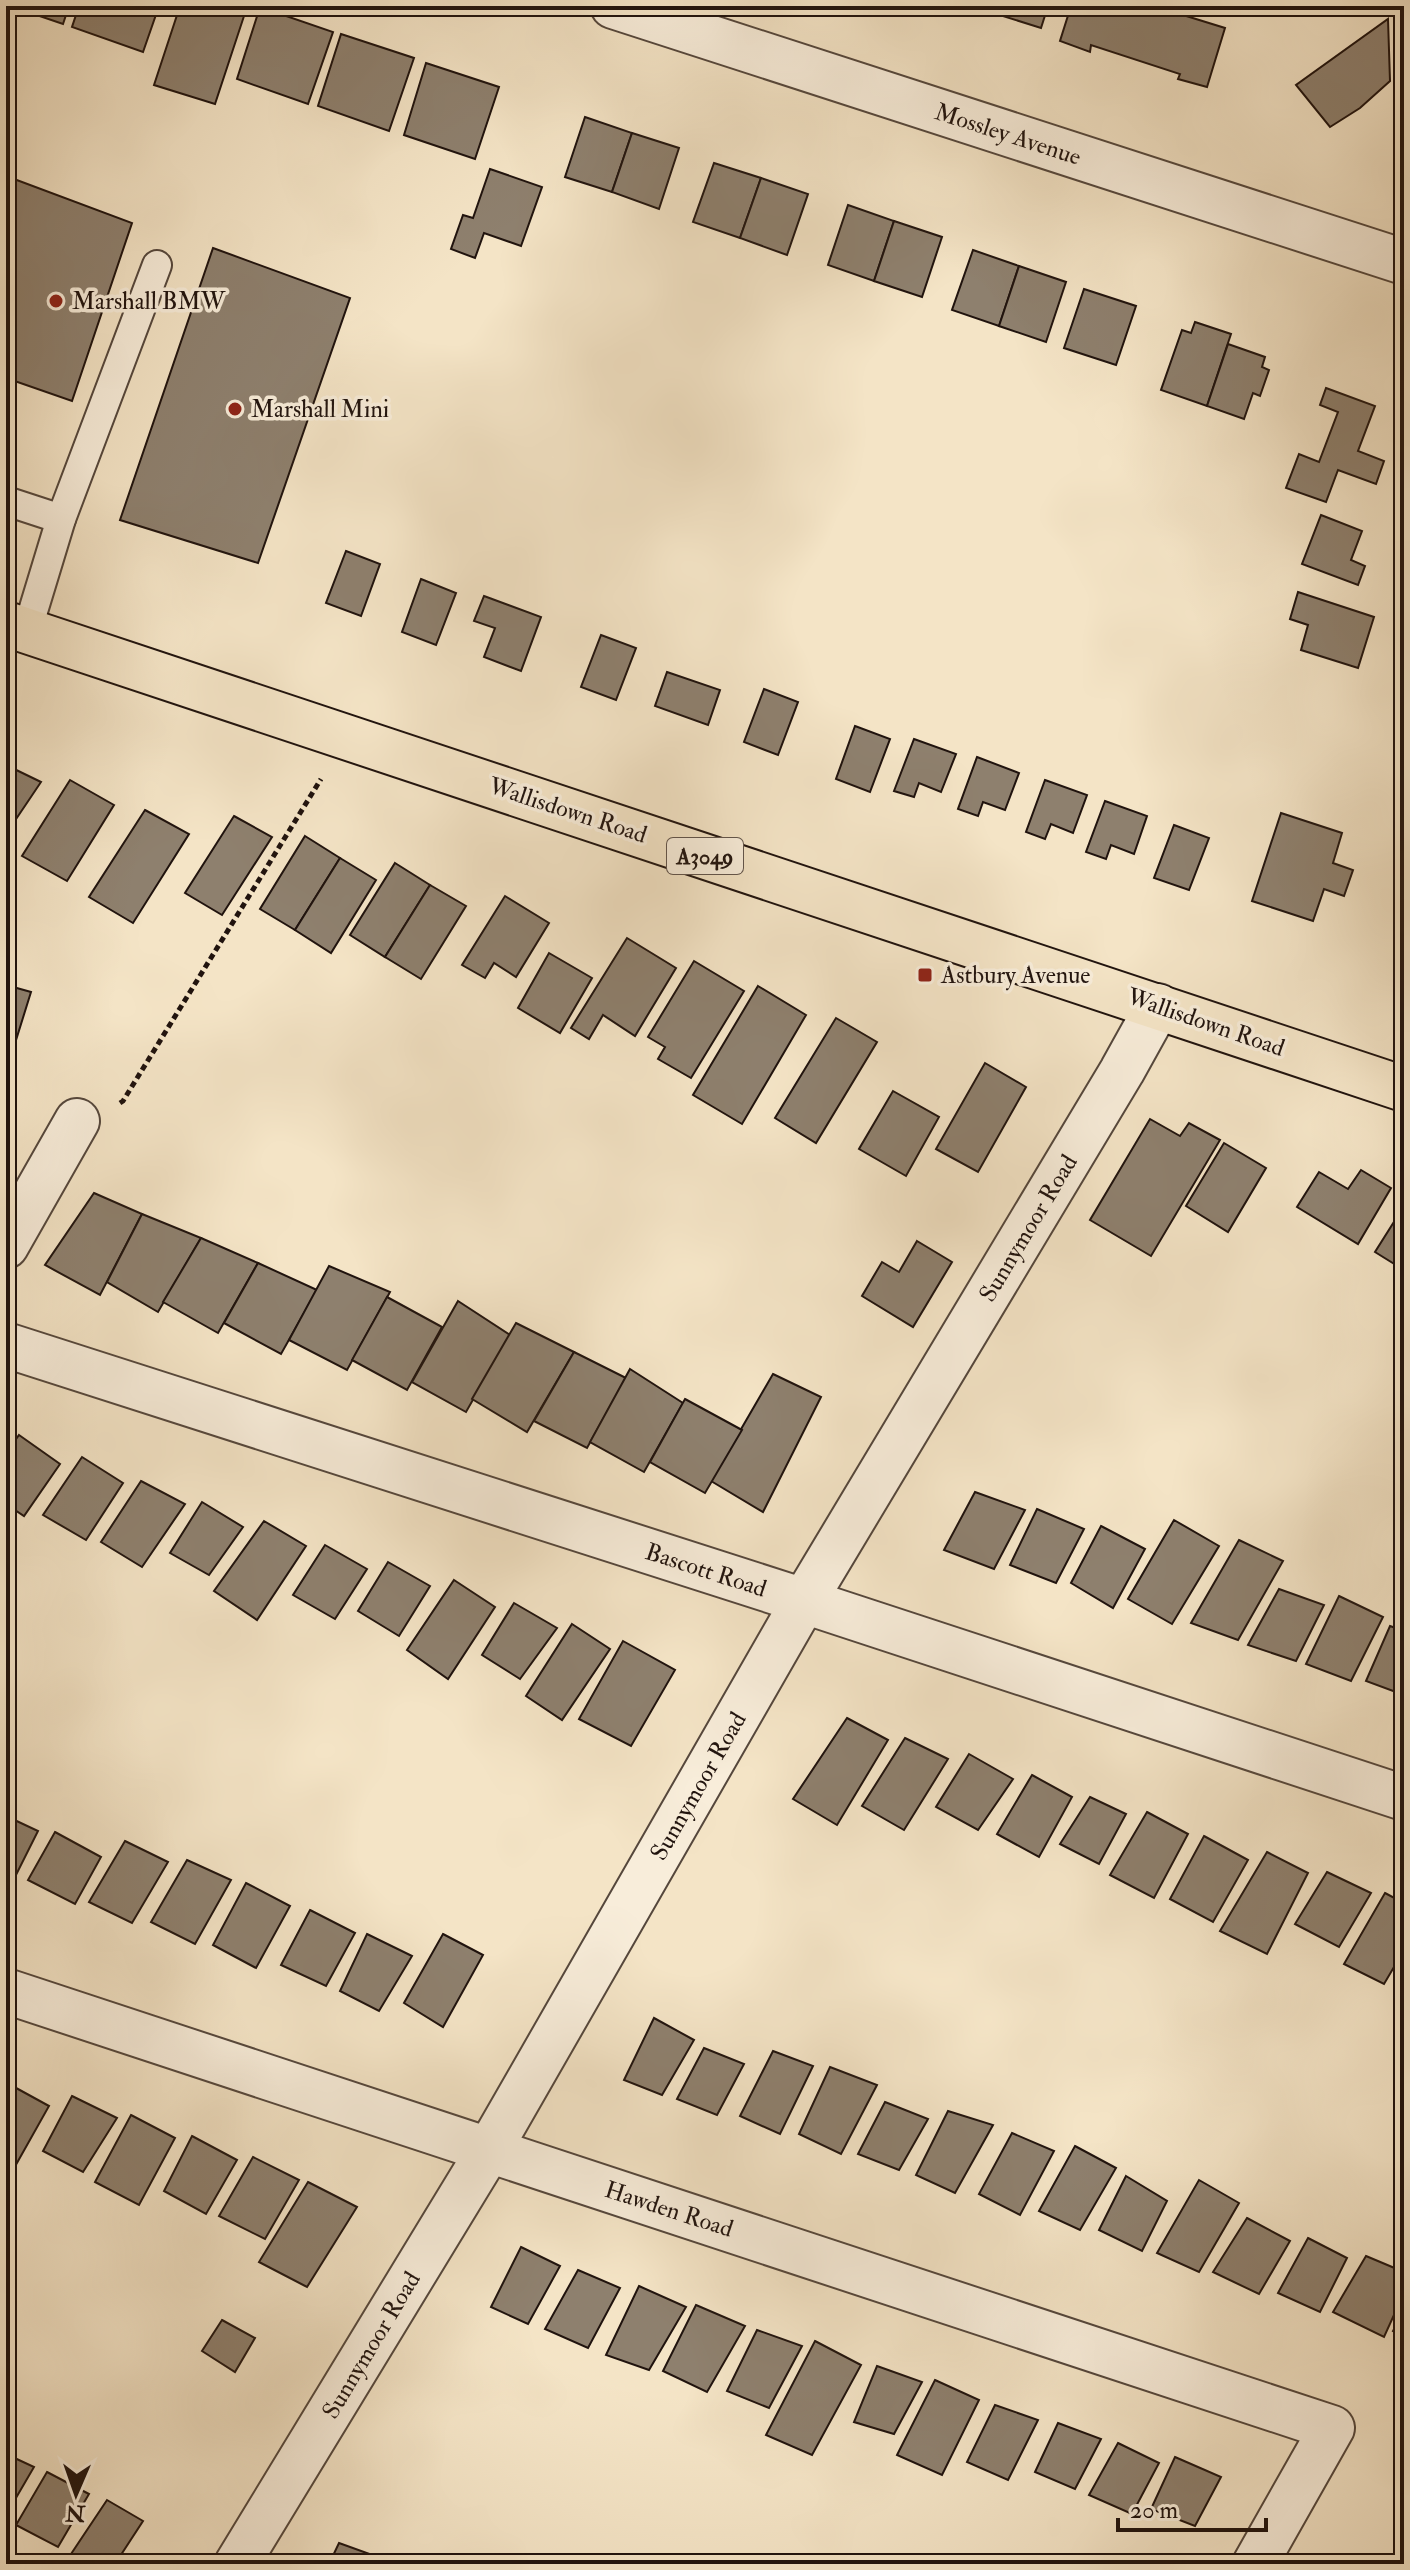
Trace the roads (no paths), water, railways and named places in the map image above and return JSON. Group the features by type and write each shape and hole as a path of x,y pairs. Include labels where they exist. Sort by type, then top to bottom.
{"main road":[{"name":"Wallisdown Road","path":"16,627 1404,1089"}],"street":[{"name":"Mossley Avenue","path":"613,6 1404,262"},
{"name":"Sunnymoor Road","path":"237,2564 489,2150 804,1601 1158,1006"},
{"path":"6,1246 77,1121"},
{"name":"Bascott Road","path":"6,1345 804,1601 1404,1798"},
{"name":"Hawden Road","path":"6,1991 1332,2428 1255,2564"}],"lane":[{"path":"16,627 61,519 157,265"},
{"path":"6,501 61,519"}],"place":[{"name":"Marshall BMW","path":"56,301"},
{"name":"Marshall Mini","path":"235,409"},
{"name":"Astbury Avenue","path":"925,975"}]}
